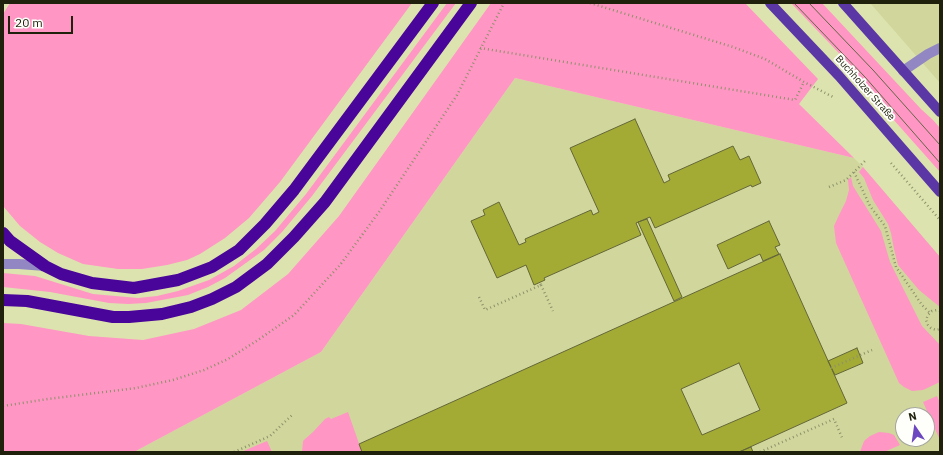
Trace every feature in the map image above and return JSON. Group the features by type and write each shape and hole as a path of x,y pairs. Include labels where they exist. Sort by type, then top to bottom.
{"highway":[{"path":"3,233 10,241 45,266 61,274 92,283 134,288 178,280 212,267 239,250 265,224 294,190 433,3"},
{"path":"3,300 28,301 113,317 129,317 162,314 191,307 212,299 236,287 267,264 294,237 325,202 471,3"}],"main road":[{"name":"Buchholzer Straße","path":"770,3 839,76 940,192"},
{"path":"843,3 940,112"}],"lane":[{"path":"904,71 928,54 940,48"},
{"path":"3,264 45,266"}],"path":[{"path":"504,3 480,48 795,100 804,82"},
{"path":"590,3 733,46 765,59 835,98 840,103"},
{"path":"829,187 846,180 865,161"},
{"path":"890,162 940,220"},
{"path":"854,172 870,206 885,226 896,267 922,305 930,313"},
{"path":"479,297 485,310 540,284 553,311"},
{"path":"940,311 932,311 926,320 931,328 936,330 940,329"},
{"path":"831,368 872,350"},
{"path":"234,452 270,436 292,414"},
{"path":"760,452 834,419 843,440"}],"shaded area":[{"path":"10,3 412,3 280,182 249,218 225,238 200,254 187,260 142,269 118,269 83,264 58,253 40,242 20,226 3,206 3,14"},
{"path":"447,3 456,3 312,196 282,232 264,250 225,278 188,295 146,303 128,304 109,303 50,292 3,287 3,273 35,276 93,294 138,298 157,296 178,291 209,280 234,266 256,249 275,231 306,194"},
{"path":"491,3 745,3 818,79 799,104 854,158 515,78 321,352 134,452 3,452 3,323 21,324 89,336 143,340 194,329 241,310 288,274 339,216"},
{"path":"791,3 822,3 933,120 940,128 940,172 853,74 856,71"},
{"path":"870,3 940,3 940,83"},
{"path":"515,78 854,158 940,257 940,452 134,452 321,352"},
{"path":"863,167 940,257 940,307 919,290 898,265 888,224 873,200 864,178 859,172"},
{"path":"851,177 853,186 881,231 890,262 922,326 940,345 940,382 923,390 912,391 899,383 836,243 834,226 846,201 849,190 848,180"},
{"path":"937,396 940,403 940,440 935,429 935,407 925,407 923,402"},
{"path":"348,412 362,452 302,452 303,441 325,419 329,417 331,419"},
{"path":"879,432 894,435 895,447 884,452 860,452 864,441 870,436"},
{"path":"267,441 272,452 241,452"}],"building":[{"path":"635,119 664,183 670,180 668,175 733,146 740,160 749,156 761,183 752,187 751,185 655,228 650,217 636,223 641,235 544,278 545,280 534,285 526,265 497,278 471,221 485,215 483,210 499,202 519,245 526,242 525,239 591,210 593,215 599,212 570,148"},
{"path":"647,219 682,297 674,301 638,222"},
{"path":"769,221 780,245 775,247 779,254 763,261 760,254 728,269 717,245"},
{"path":"780,254 847,403 739,452 362,452 359,444","holes":["739,363 760,410 702,435 681,389"]},
{"path":"857,348 863,363 835,375 828,361"},
{"path":"751,447 753,452 739,452"}],"tram line":[{"path":"794,3 865,77 940,163"},
{"path":"809,3 873,70 940,145"}]}
